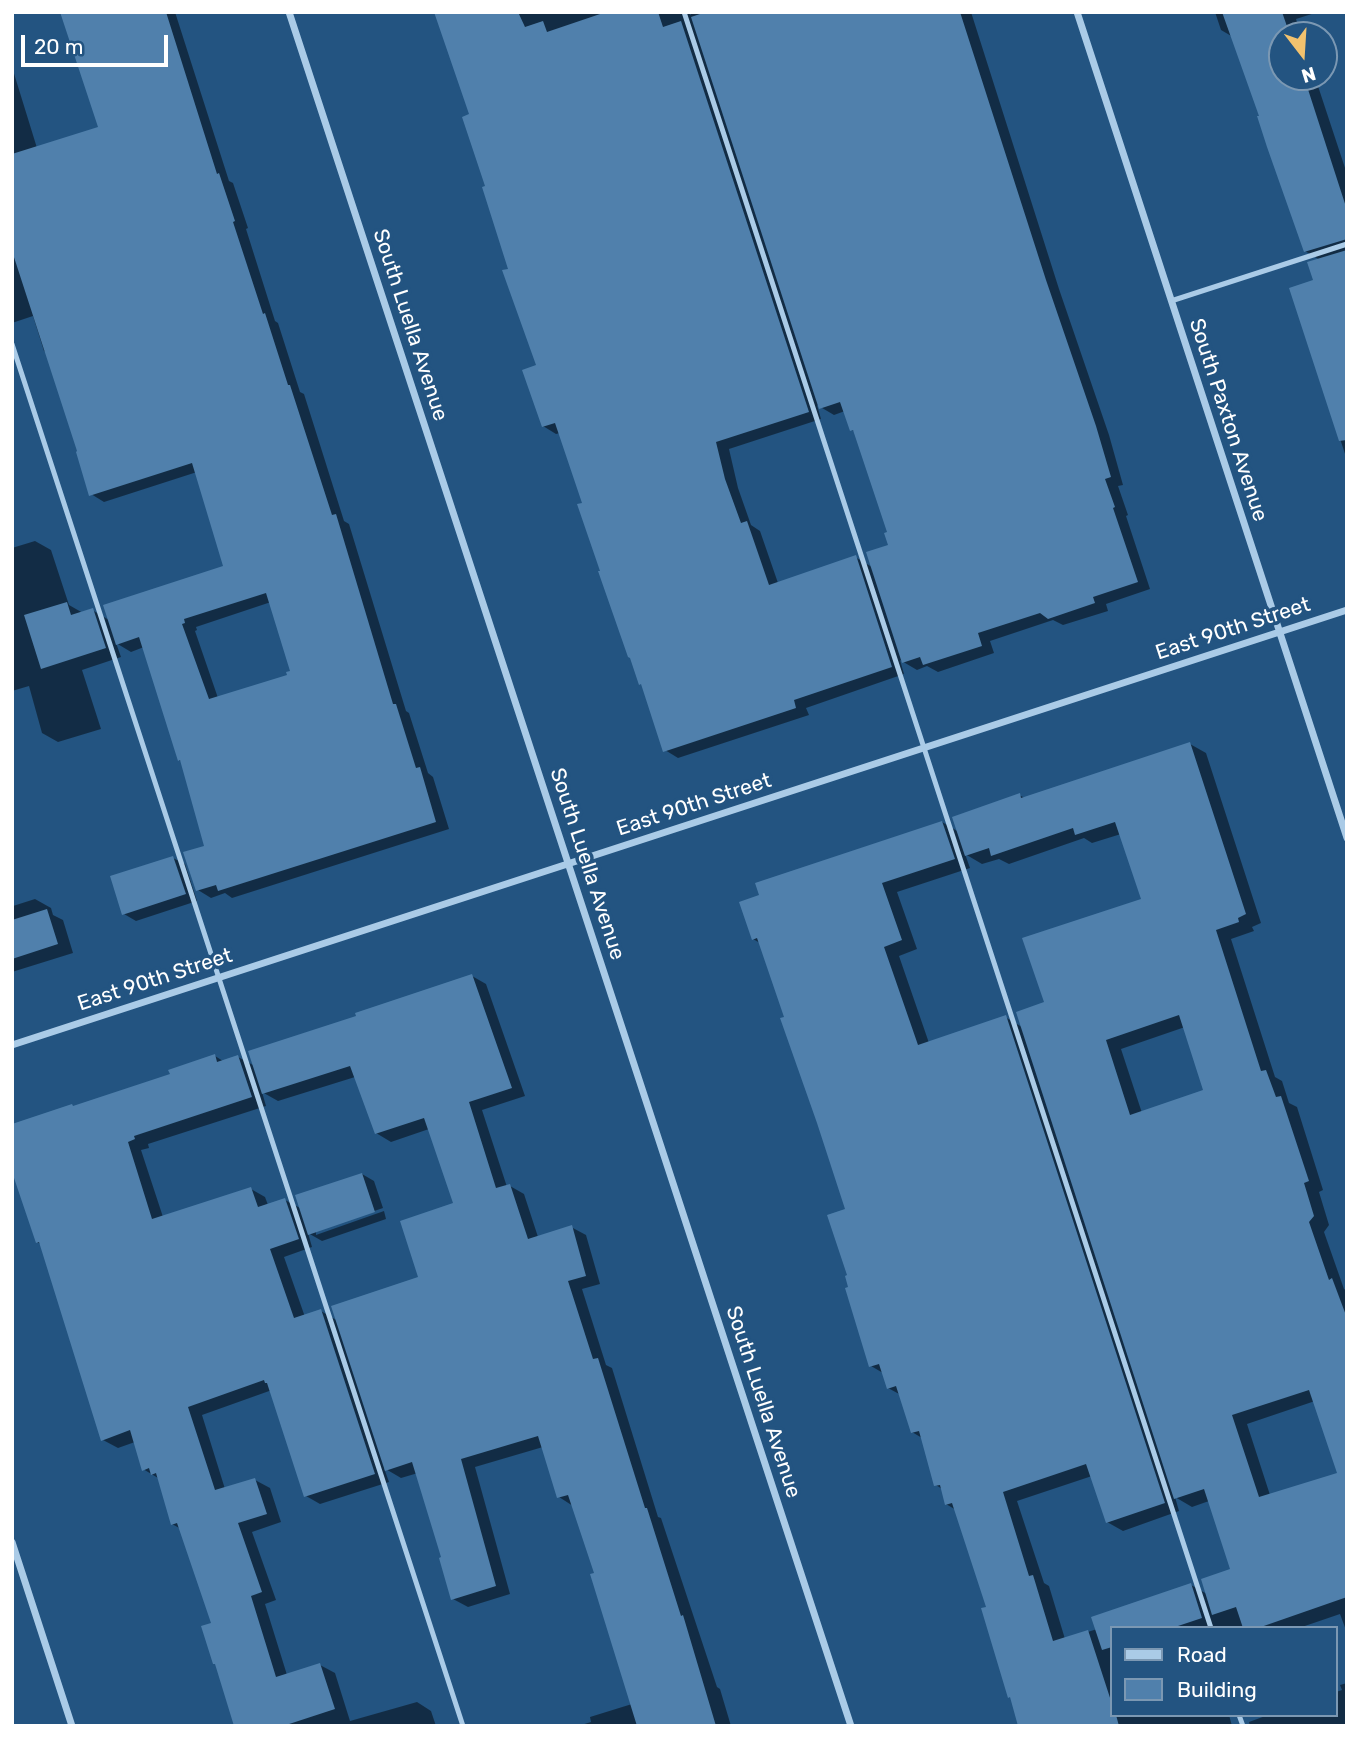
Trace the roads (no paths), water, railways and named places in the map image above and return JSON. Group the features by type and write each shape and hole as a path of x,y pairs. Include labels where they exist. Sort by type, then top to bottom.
{"street":[{"name":"South Luella Avenue","path":"289,12 851,1726"},
{"name":"South Paxton Avenue","path":"1077,12 1347,838"},
{"name":"East 90th Street","path":"12,1045 1347,610"},
{"path":"12,1542 72,1726"}],"lane":[{"path":"684,12 1210,1626"},
{"path":"1171,302 1347,244"},
{"path":"12,344 463,1726"}]}
